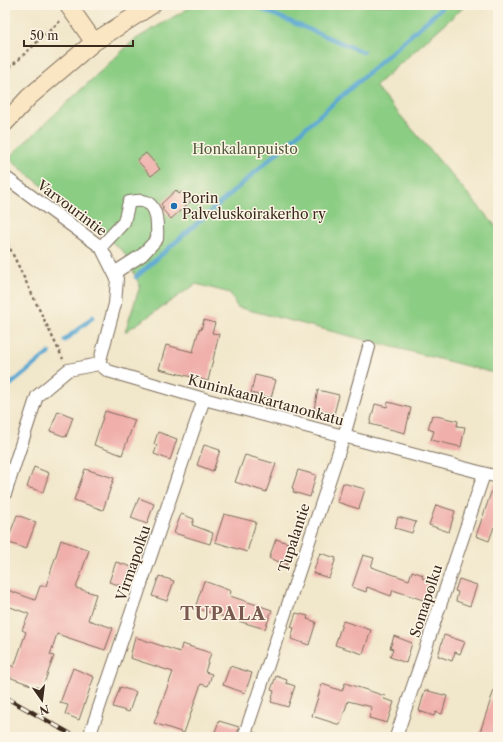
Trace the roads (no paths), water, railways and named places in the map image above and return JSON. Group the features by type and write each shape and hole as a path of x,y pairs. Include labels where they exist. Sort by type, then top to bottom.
{"main road":[{"path":"5,123 29,97 94,42 152,5"},
{"path":"70,8 94,42"}],"street":[{"name":"Varvourintie","path":"5,177 101,247 116,279 115,304 99,364"},
{"path":"101,247 124,222 129,202 140,199 149,203 158,216 157,239 142,255 114,273"},
{"name":"Tupalantie","path":"244,737 344,436 370,348"},
{"path":"5,494 37,396 68,370 99,364"},
{"name":"Kuninkaankartanonkatu","path":"99,364 108,371 204,399 498,477"},
{"name":"Virmapolku","path":"88,737 204,399"},
{"name":"Somapolku","path":"396,737 484,474"}],"waterway":[{"path":"251,5 363,52"},
{"path":"136,277 445,5"},
{"path":"65,340 93,317"},
{"path":"5,389 49,353"}],"railway":[{"path":"5,697 76,737"}],"place":[{"name":"Porin Palveluskoirakerho ry","path":"174,206"}],"district":[{"name":"TUPALA","path":"223,614"}],"park label":[{"name":"Honkalanpuisto","path":"245,149"}]}
